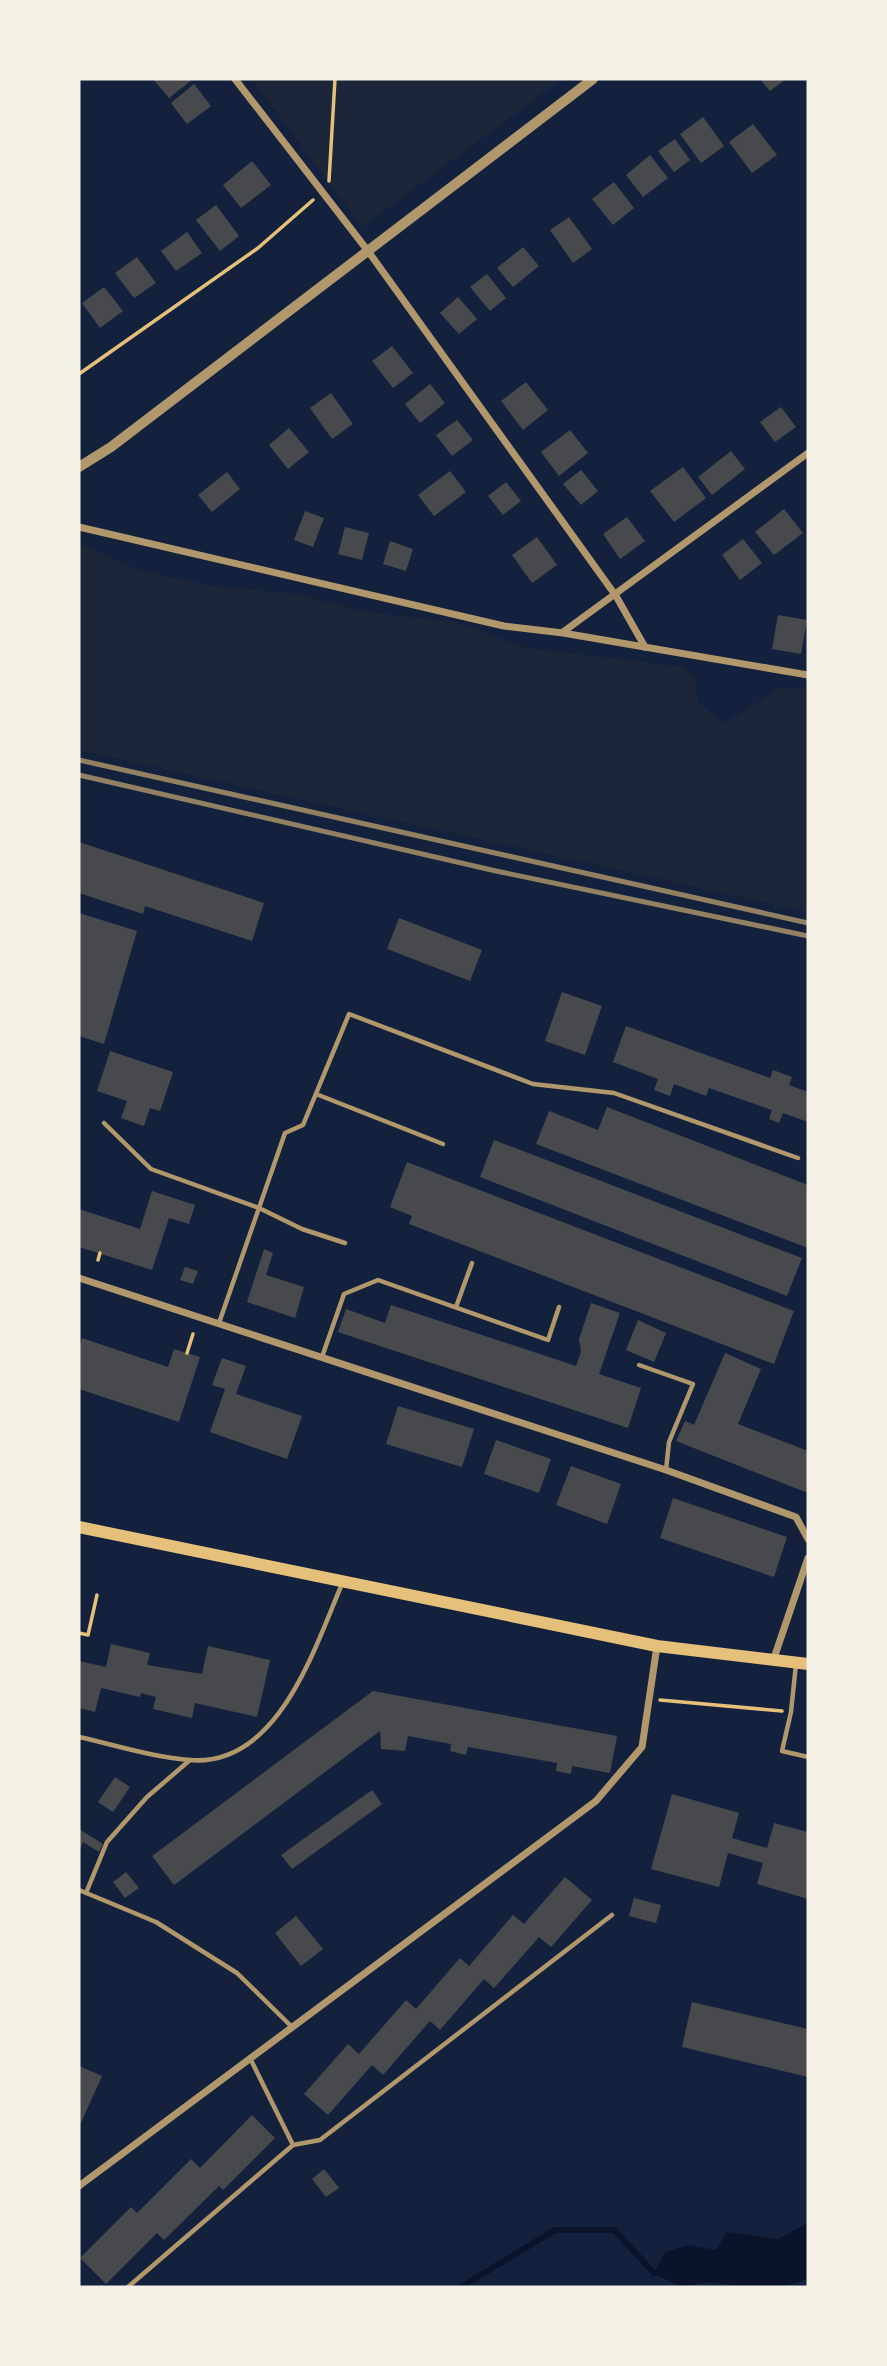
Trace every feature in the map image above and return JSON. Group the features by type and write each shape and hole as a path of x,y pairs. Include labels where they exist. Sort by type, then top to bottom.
{"main road":[{"path":"79,1527 657,1646 802,1664"}],"street":[{"path":"235,79 368,251 615,596 645,647"},
{"path":"79,467 111,447 593,79"},
{"path":"563,633 808,453"},
{"path":"79,527 504,626 563,633 808,674"},
{"path":"79,1278 666,1470 796,1517 808,1539"},
{"path":"773,1661 808,1558"},
{"path":"79,2186 596,1801 642,1747 657,1646"}],"lane":[{"path":"219,1324 285,1133 303,1125 349,1014 533,1084 614,1093 798,1158"},
{"path":"316,1094 443,1144"},
{"path":"104,1123 151,1169 259,1208 302,1229 345,1243"},
{"path":"456,1307 472,1263"},
{"path":"322,1358 344,1294 378,1280 548,1340 559,1307"},
{"path":"639,1365 693,1384 669,1442 666,1470"},
{"path":"79,1737 190,1760 229,1755 258,1736 281,1712 302,1675 343,1583"},
{"path":"802,1664 782,1751 808,1757"},
{"path":"86,1893 107,1842 147,1797 190,1760"},
{"path":"79,1890 156,1922 237,1973 293,2028"},
{"path":"128,2287 293,2145 320,2140 612,1915"},
{"path":"251,2060 293,2145"}],"path":[{"path":"79,374 258,248 322,192 330,181 335,79"},
{"path":"98,1260 100,1253"},
{"path":"187,1353 193,1334"},
{"path":"79,1633 88,1635 97,1595"},
{"path":"651,1699 791,1712"}],"shaded area":[{"path":"252,79 562,79 362,227"},
{"path":"79,543 143,572 218,587 292,593 372,613 455,622 526,648 684,667 696,680 697,702 724,723 782,687 808,689 808,912 79,750"},
{"path":"808,2223 808,2279 785,2286 737,2286 711,2282 680,2287 654,2273 665,2252 688,2245 716,2250 727,2232 778,2239"}],"building":[{"path":"153,79 193,79 169,98"},
{"path":"760,79 786,79 770,91"},
{"path":"194,84 211,106 187,124 171,103"},
{"path":"703,117 724,146 701,163 680,134"},
{"path":"753,124 777,155 752,173 729,142"},
{"path":"675,139 690,160 674,172 658,151"},
{"path":"650,155 668,178 643,197 626,175"},
{"path":"252,161 271,185 241,208 223,185"},
{"path":"614,182 634,208 613,225 592,199"},
{"path":"216,205 239,236 220,251 196,220"},
{"path":"569,217 592,249 573,263 550,230"},
{"path":"187,232 202,253 176,271 161,251"},
{"path":"523,247 539,266 513,287 497,268"},
{"path":"137,257 156,283 134,298 115,273"},
{"path":"487,274 506,298 490,311 470,287"},
{"path":"104,287 123,311 100,328 82,303"},
{"path":"458,297 477,319 459,334 440,313"},
{"path":"392,346 413,373 393,388 372,361"},
{"path":"526,382 548,410 523,430 501,401"},
{"path":"430,384 445,403 420,423 405,404"},
{"path":"331,393 353,424 332,439 310,408"},
{"path":"781,407 796,427 775,442 760,422"},
{"path":"457,420 473,440 452,456 436,435"},
{"path":"289,428 309,452 288,469 269,445"},
{"path":"570,430 588,453 559,476 541,452"},
{"path":"731,451 745,469 712,495 698,477"},
{"path":"683,467 706,498 674,522 650,491"},
{"path":"581,470 598,491 581,505 563,484"},
{"path":"450,471 466,492 434,516 418,495"},
{"path":"227,472 240,489 212,512 198,495"},
{"path":"506,482 521,501 503,515 488,496"},
{"path":"784,509 803,533 774,555 755,532"},
{"path":"305,511 324,518 313,547 294,540"},
{"path":"627,517 645,541 620,559 603,534"},
{"path":"345,527 369,533 362,560 338,554"},
{"path":"537,537 557,565 532,583 512,555"},
{"path":"743,539 762,563 740,580 722,555"},
{"path":"390,541 413,549 406,571 383,564"},
{"path":"778,615 807,620 801,654 772,649"},
{"path":"79,842 264,903 252,941 145,906 143,914 79,893"},
{"path":"79,913 137,931 104,1044 79,1036"},
{"path":"399,918 482,950 470,981 387,949"},
{"path":"562,992 602,1006 585,1055 545,1041"},
{"path":"626,1026 770,1078 773,1070 792,1077 789,1085 808,1092 808,1122 783,1113 779,1123 769,1119 772,1110 709,1088 706,1096 674,1084 670,1096 654,1090 658,1079 613,1062"},
{"path":"110,1051 173,1072 160,1111 150,1108 144,1126 121,1118 127,1101 97,1091"},
{"path":"607,1107 808,1185 808,1248 536,1144 549,1111 598,1130"},
{"path":"494,1140 802,1258 787,1296 480,1177"},
{"path":"407,1162 794,1311 774,1364 409,1224 412,1216 390,1207"},
{"path":"152,1191 195,1205 189,1224 169,1218 152,1270 79,1247 79,1209 140,1229"},
{"path":"264,1249 273,1253 266,1275 304,1287 295,1318 247,1302"},
{"path":"185,1267 198,1271 193,1284 180,1280"},
{"path":"591,1303 620,1313 599,1374 641,1388 628,1428 338,1332 346,1309 385,1323 391,1305 576,1366 581,1352 579,1339"},
{"path":"638,1320 666,1333 654,1362 626,1350"},
{"path":"82,1338 168,1367 174,1349 200,1357 179,1422 79,1389 79,1348"},
{"path":"725,1353 761,1369 738,1424 808,1451 808,1493 676,1441 685,1421 694,1425"},
{"path":"222,1358 246,1366 236,1394 302,1416 287,1459 210,1432 225,1389 212,1385"},
{"path":"398,1406 474,1429 462,1467 386,1444"},
{"path":"496,1440 551,1459 539,1493 484,1474"},
{"path":"571,1466 621,1484 607,1524 556,1505"},
{"path":"673,1498 787,1537 774,1577 660,1538"},
{"path":"111,1644 150,1653 147,1665 202,1674 208,1646 270,1660 257,1717 195,1703 192,1718 153,1709 156,1697 141,1693 140,1697 101,1688 95,1712 79,1708 79,1661 106,1667"},
{"path":"373,1691 617,1736 610,1773 572,1766 571,1774 556,1771 557,1763 468,1747 466,1755 450,1751 451,1744 408,1736 405,1751 381,1749 380,1731 174,1885 152,1856"},
{"path":"115,1777 130,1787 113,1812 98,1802"},
{"path":"372,1790 382,1804 292,1869 281,1855"},
{"path":"672,1794 739,1813 732,1838 767,1848 774,1823 808,1832 808,1899 757,1884 763,1863 728,1853 719,1887 651,1869"},
{"path":"79,1829 103,1844 99,1852 83,1842 79,1852"},
{"path":"126,1872 139,1888 125,1898 113,1882"},
{"path":"565,1877 592,1900 551,1947 539,1937 494,1988 484,1979 440,2030 430,2021 383,2075 372,2065 328,2115 304,2094 348,2044 359,2054 406,2000 416,2009 460,1958 469,1966 513,1915 524,1924"},
{"path":"634,1898 661,1905 656,1923 629,1916"},
{"path":"296,1916 323,1949 301,1966 275,1933"},
{"path":"692,2002 808,2029 808,2077 682,2047"},
{"path":"79,2066 102,2076 79,2127"},
{"path":"252,2115 275,2138 223,2190 219,2186 164,2240 157,2233 106,2284 80,2258 131,2207 137,2213 191,2159 200,2168"},
{"path":"324,2169 339,2188 326,2197 312,2179"}],"waterway":[{"path":"461,2287 555,2230 614,2230 654,2273 660,2273"}],"railway":[{"path":"79,760 808,923"},
{"path":"79,775 496,871 808,936"}]}
